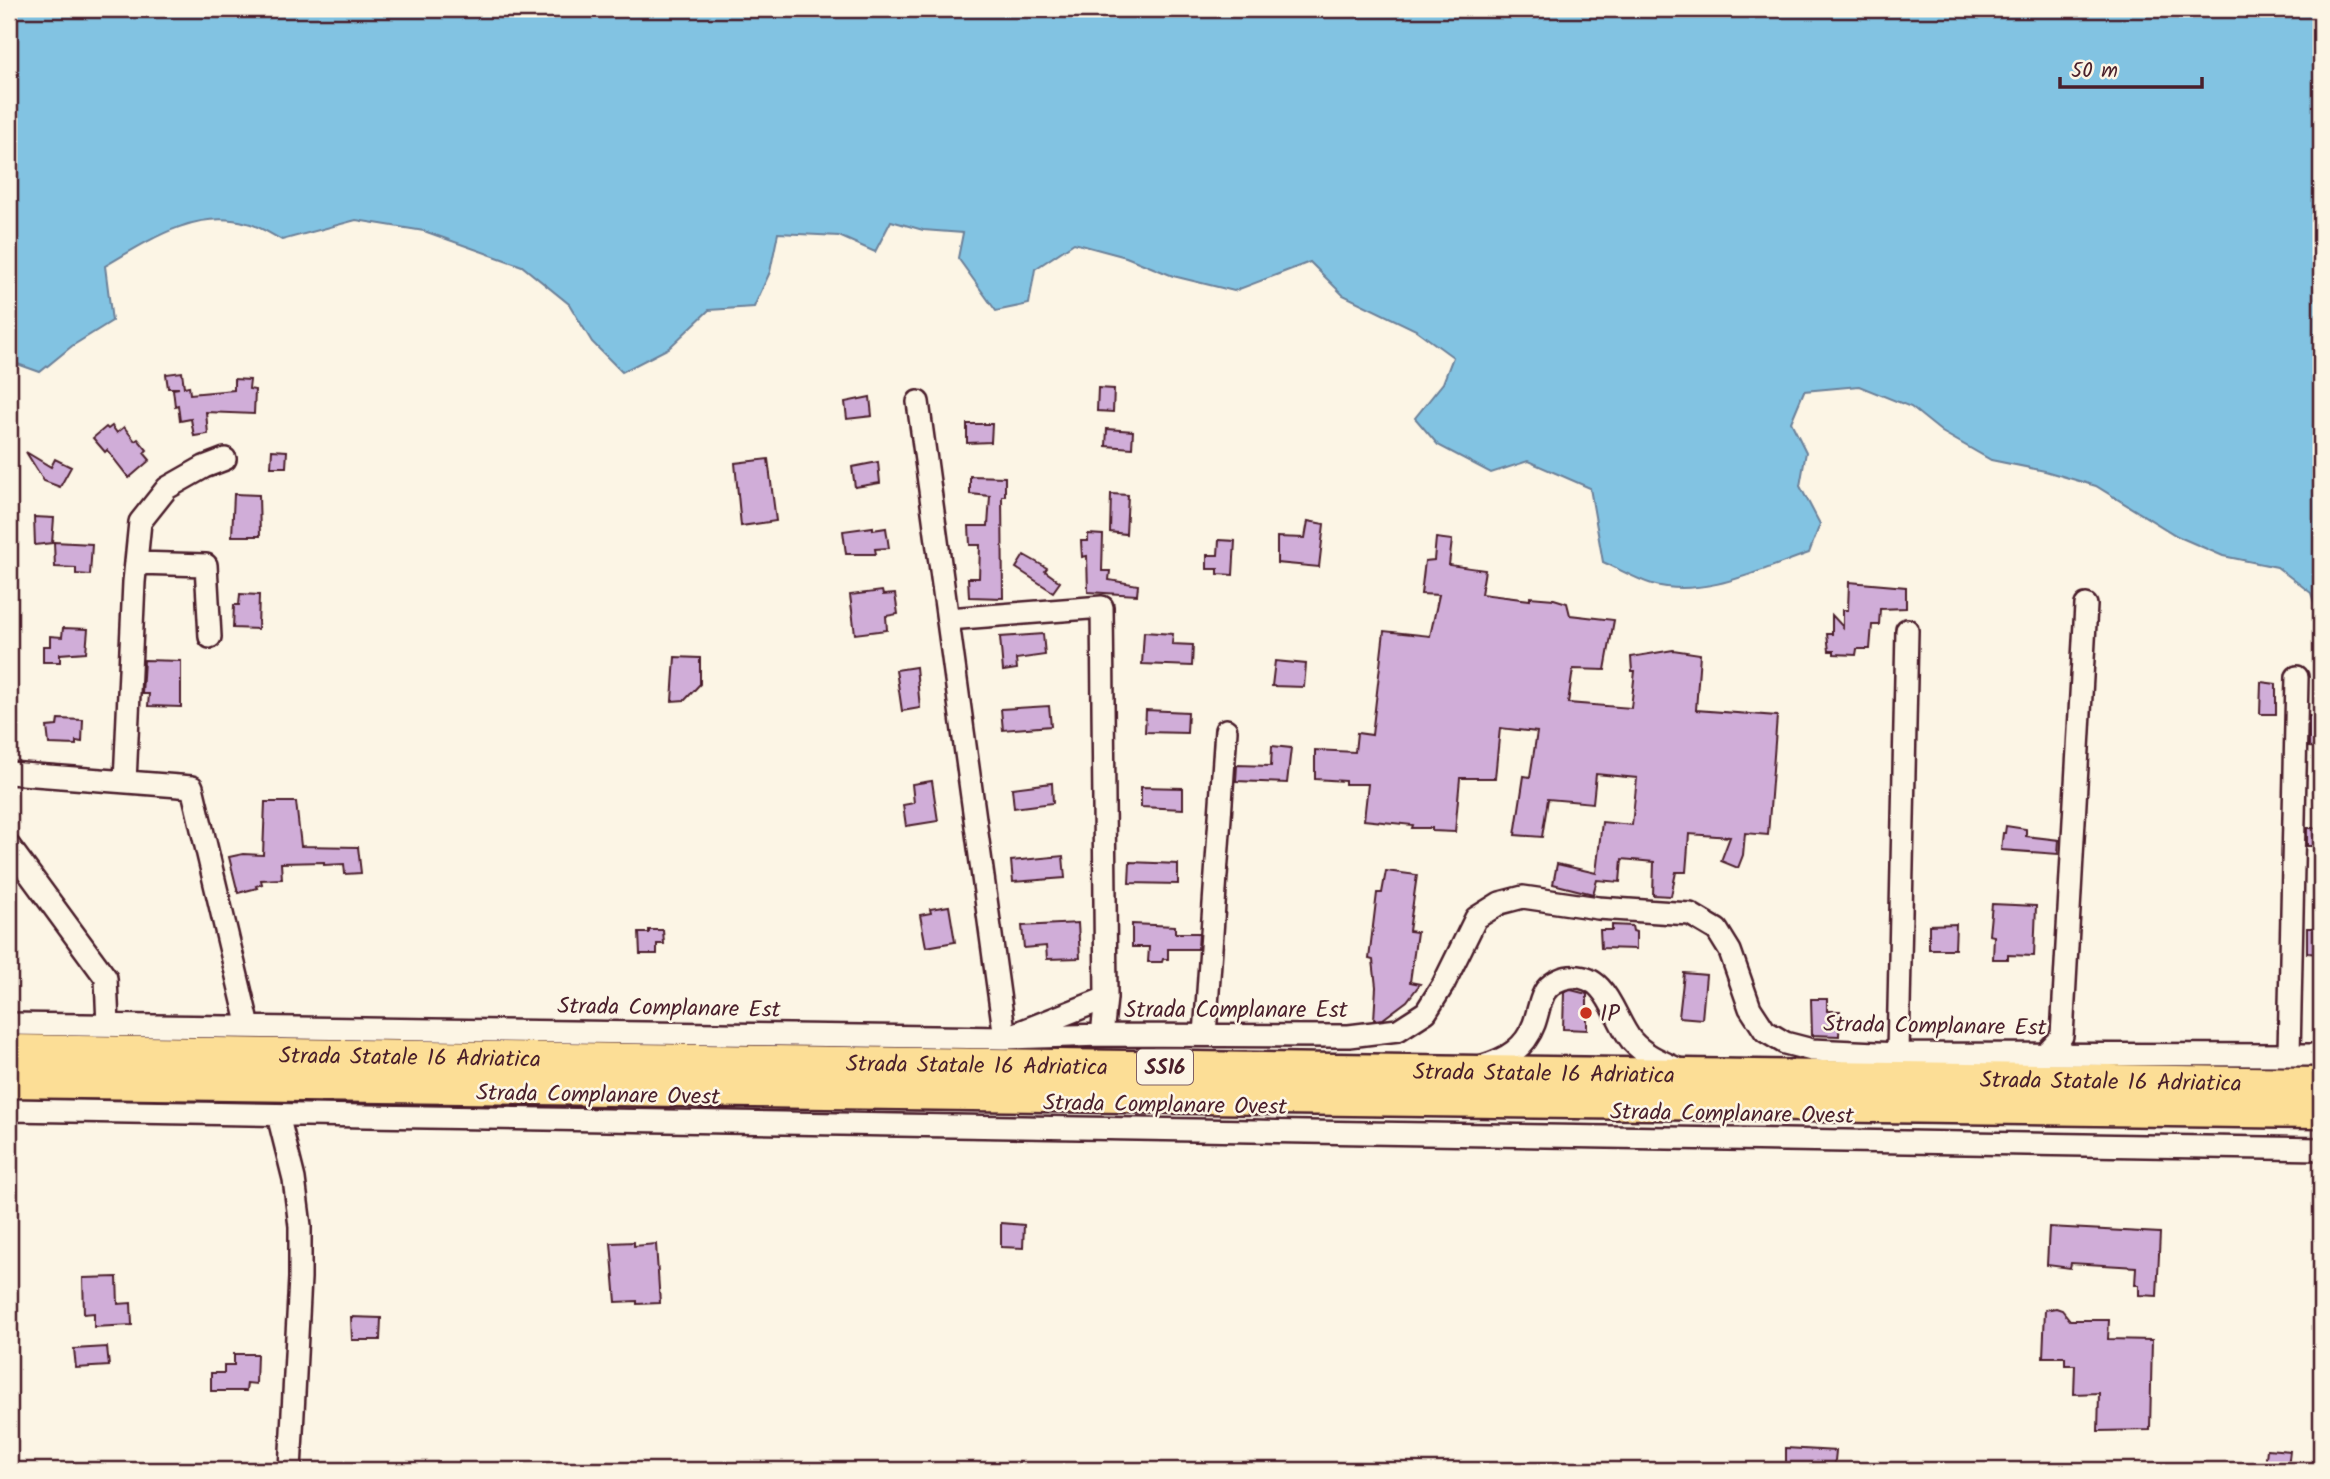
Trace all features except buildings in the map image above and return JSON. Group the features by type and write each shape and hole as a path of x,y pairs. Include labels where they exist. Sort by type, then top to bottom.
{"highway":[{"name":"Strada Statale 16 Adriatica","path":"9,1051 2321,1084"},
{"name":"Strada Statale 16 Adriatica","path":"9,1081 2321,1112"}],"street":[{"path":"918,402 1005,1038 1106,998"},
{"path":"125,782 140,522 167,488 225,458"},
{"path":"136,563 206,565 210,637"},
{"path":"2046,1053 2062,1036 2086,606"},
{"path":"948,619 1102,607 1106,998 1102,1035"},
{"path":"1898,1054 1907,630"},
{"path":"2289,1054 2297,677"},
{"path":"1205,1035 1226,730"},
{"path":"9,773 192,787 249,1027"},
{"path":"9,846 106,978 108,1025"},
{"name":"Strada Complanare Est","path":"9,1024 1005,1038 1102,1035 1349,1036 1398,1030 1426,1012 1443,985 1476,918 1500,903 1523,897 1598,908 1690,914 1717,930 1730,951 1750,1008 1765,1031 1785,1043 1812,1050 1898,1054 2321,1055"},
{"path":"1468,1072 1506,1059 1524,1043 1535,1023 1540,1001 1547,989 1561,978 1582,976 1595,983 1611,1001 1619,1022 1634,1043 1651,1057 1691,1075"},
{"name":"Strada Complanare Ovest","path":"9,1110 2321,1149"},
{"path":"278,1115 294,1179 300,1226 300,1278 290,1470"}],"water":[{"path":"9,9 2321,9 2321,624 2311,593 2277,567 2223,556 2177,536 2096,486 2045,471 1991,460 1942,432 1911,407 1859,386 1804,391 1791,422 1806,452 1800,486 1820,524 1809,553 1712,585 1671,588 1646,582 1603,562 1590,488 1528,461 1491,473 1438,445 1415,418 1443,383 1453,357 1416,330 1343,295 1310,262 1234,291 1173,276 1126,257 1074,243 1035,269 1029,304 996,311 958,258 963,233 923,230 891,221 875,252 839,236 778,233 770,272 754,307 709,310 669,348 622,372 592,342 569,304 522,266 424,231 356,220 282,240 247,223 209,220 191,223 155,237 105,266 112,321 72,346 40,372 9,361"}],"place":[{"name":"IP","path":"1586,1013"}]}
